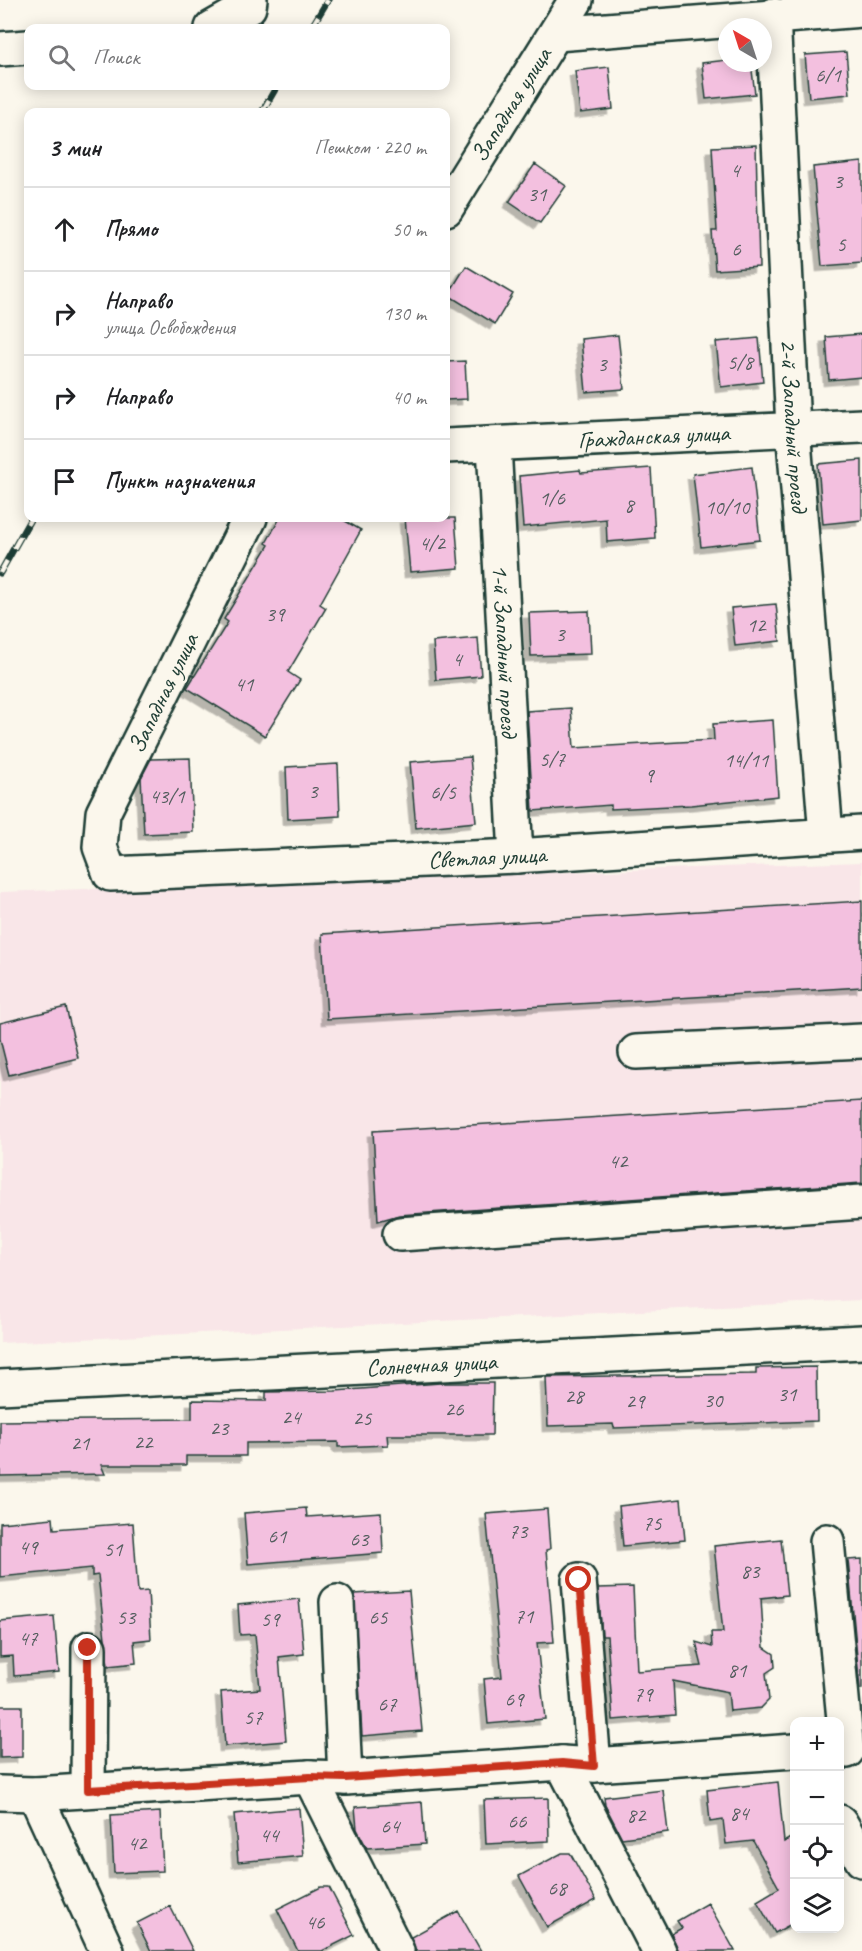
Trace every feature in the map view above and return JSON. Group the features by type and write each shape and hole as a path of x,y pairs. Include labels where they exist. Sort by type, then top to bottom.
{"street":[{"name":"Западная улица","path":"450,203 576,0"},
{"path":"218,24 250,4"},
{"path":"556,34 773,15 862,10"},
{"name":"2-й Западный проезд","path":"773,15 793,428 826,835"},
{"path":"0,49 24,47"},
{"name":"Гражданская улица","path":"450,446 862,426"},
{"name":"1-й Западный проезд","path":"494,445 516,856"},
{"name":"Западная улица","path":"110,874 100,847 104,813 248,522"},
{"name":"Светлая улица","path":"110,874 516,856 862,833"},
{"path":"636,1052 862,1041"},
{"path":"400,1234 862,1202"},
{"name":"Солнечная улица","path":"0,1387 862,1342"},
{"path":"827,1540 850,1750"},
{"path":"579,1580 594,1766"},
{"path":"338,1602 345,1778"},
{"path":"88,1648 88,1790"},
{"path":"0,1793 35,1794 310,1777 345,1778 562,1763 594,1766 790,1751"},
{"path":"562,1763 659,1951"},
{"path":"310,1777 397,1951"},
{"path":"35,1794 106,1951"},
{"path":"842,1825 862,1860"}],"shaded area":[{"path":"862,862 862,1300 0,1343 0,892"}],"building":[{"path":"846,52 850,94 809,98 805,55"},
{"path":"718,61 718,72 752,72 755,94 706,99 702,63"},
{"path":"609,67 613,109 580,113 575,71"},
{"path":"756,145 759,267 715,270 712,231 717,231 712,147"},
{"path":"862,162 862,263 822,266 813,167"},
{"path":"535,164 566,186 540,223 509,202"},
{"path":"466,266 513,294 495,324 450,296 450,292"},
{"path":"862,334 862,377 829,380 826,337"},
{"path":"618,335 624,389 586,392 581,339"},
{"path":"759,338 763,382 721,387 716,342"},
{"path":"465,361 467,399 450,400 450,362"},
{"path":"862,460 862,520 823,524 818,464"},
{"path":"752,467 760,540 701,547 693,474"},
{"path":"651,468 655,538 607,542 606,519 523,527 519,476 580,470 581,473"},
{"path":"450,518 455,518 459,568 410,572 405,522 450,522"},
{"path":"278,522 347,522 361,530 320,604 326,608 288,672 300,680 265,736 187,688 228,622 224,619 269,545 266,543"},
{"path":"776,604 780,641 735,646 731,608"},
{"path":"589,611 591,654 531,656 529,613"},
{"path":"478,638 481,676 436,680 433,642"},
{"path":"571,708 574,748 714,740 713,724 773,720 778,796 691,805 611,809 611,805 533,811 527,711"},
{"path":"470,757 476,822 416,828 410,762"},
{"path":"190,758 193,832 144,834 141,778 151,759"},
{"path":"338,764 340,816 288,819 286,767"},
{"path":"862,901 862,987 327,1019 322,934"},
{"path":"66,1007 78,1058 9,1075 0,1039 0,1023"},
{"path":"862,1101 862,1183 399,1215 378,1221 373,1131"},
{"path":"816,1367 817,1421 614,1428 613,1424 548,1426 546,1377 756,1374 756,1368"},
{"path":"440,1383 493,1383 492,1435 387,1435 388,1445 338,1447 338,1442 246,1443 246,1456 186,1456 186,1465 101,1465 105,1474 0,1476 0,1421 192,1419 192,1400 266,1401 266,1392 335,1391"},
{"path":"681,1499 685,1540 623,1546 619,1506"},
{"path":"306,1508 307,1517 381,1512 383,1553 248,1564 244,1513"},
{"path":"547,1509 550,1549 546,1550 554,1642 537,1643 545,1719 488,1724 484,1679 502,1677 486,1514"},
{"path":"53,1518 54,1529 133,1523 138,1592 148,1591 151,1639 134,1641 136,1663 108,1666 98,1575 92,1576 92,1568 0,1577 0,1523"},
{"path":"781,1539 787,1595 761,1598 764,1647 774,1654 775,1667 766,1673 769,1700 761,1708 730,1711 728,1692 673,1681 675,1715 613,1720 607,1636 602,1636 598,1588 633,1587 637,1671 702,1666 696,1642 712,1647 711,1632 723,1632 714,1546"},
{"path":"862,1559 862,1689 860,1689 848,1560"},
{"path":"409,1591 422,1731 362,1736 354,1594"},
{"path":"299,1599 304,1654 279,1657 286,1741 225,1746 221,1692 260,1689 255,1634 240,1635 238,1605"},
{"path":"54,1616 59,1672 14,1676 13,1656 0,1657 0,1621"},
{"path":"0,1706 22,1706 22,1757 0,1758"},
{"path":"778,1782 784,1842 790,1838 790,1925 775,1933 757,1901 779,1888 753,1841 726,1844 723,1820 710,1822 707,1790"},
{"path":"663,1790 668,1832 622,1838 605,1805 604,1797"},
{"path":"548,1798 549,1841 486,1844 484,1800"},
{"path":"422,1802 425,1844 367,1848 357,1829 355,1807"},
{"path":"299,1808 303,1856 238,1862 234,1814"},
{"path":"160,1812 163,1871 114,1873 111,1815"},
{"path":"562,1853 570,1853 596,1900 547,1927 519,1876"},
{"path":"321,1887 329,1887 354,1935 322,1951 298,1951 277,1909"},
{"path":"708,1903 735,1951 679,1951 671,1934 682,1928 677,1921"},
{"path":"170,1906 193,1951 151,1951 137,1923"},
{"path":"458,1911 481,1951 416,1951 411,1937"}],"railway":[{"path":"313,24 328,0"},
{"path":"264,108 275,90"},
{"path":"0,573 29,522"}],"route":[{"path":"88,1648 88,1790 310,1777 345,1778 562,1763 594,1766 579,1580"}]}
